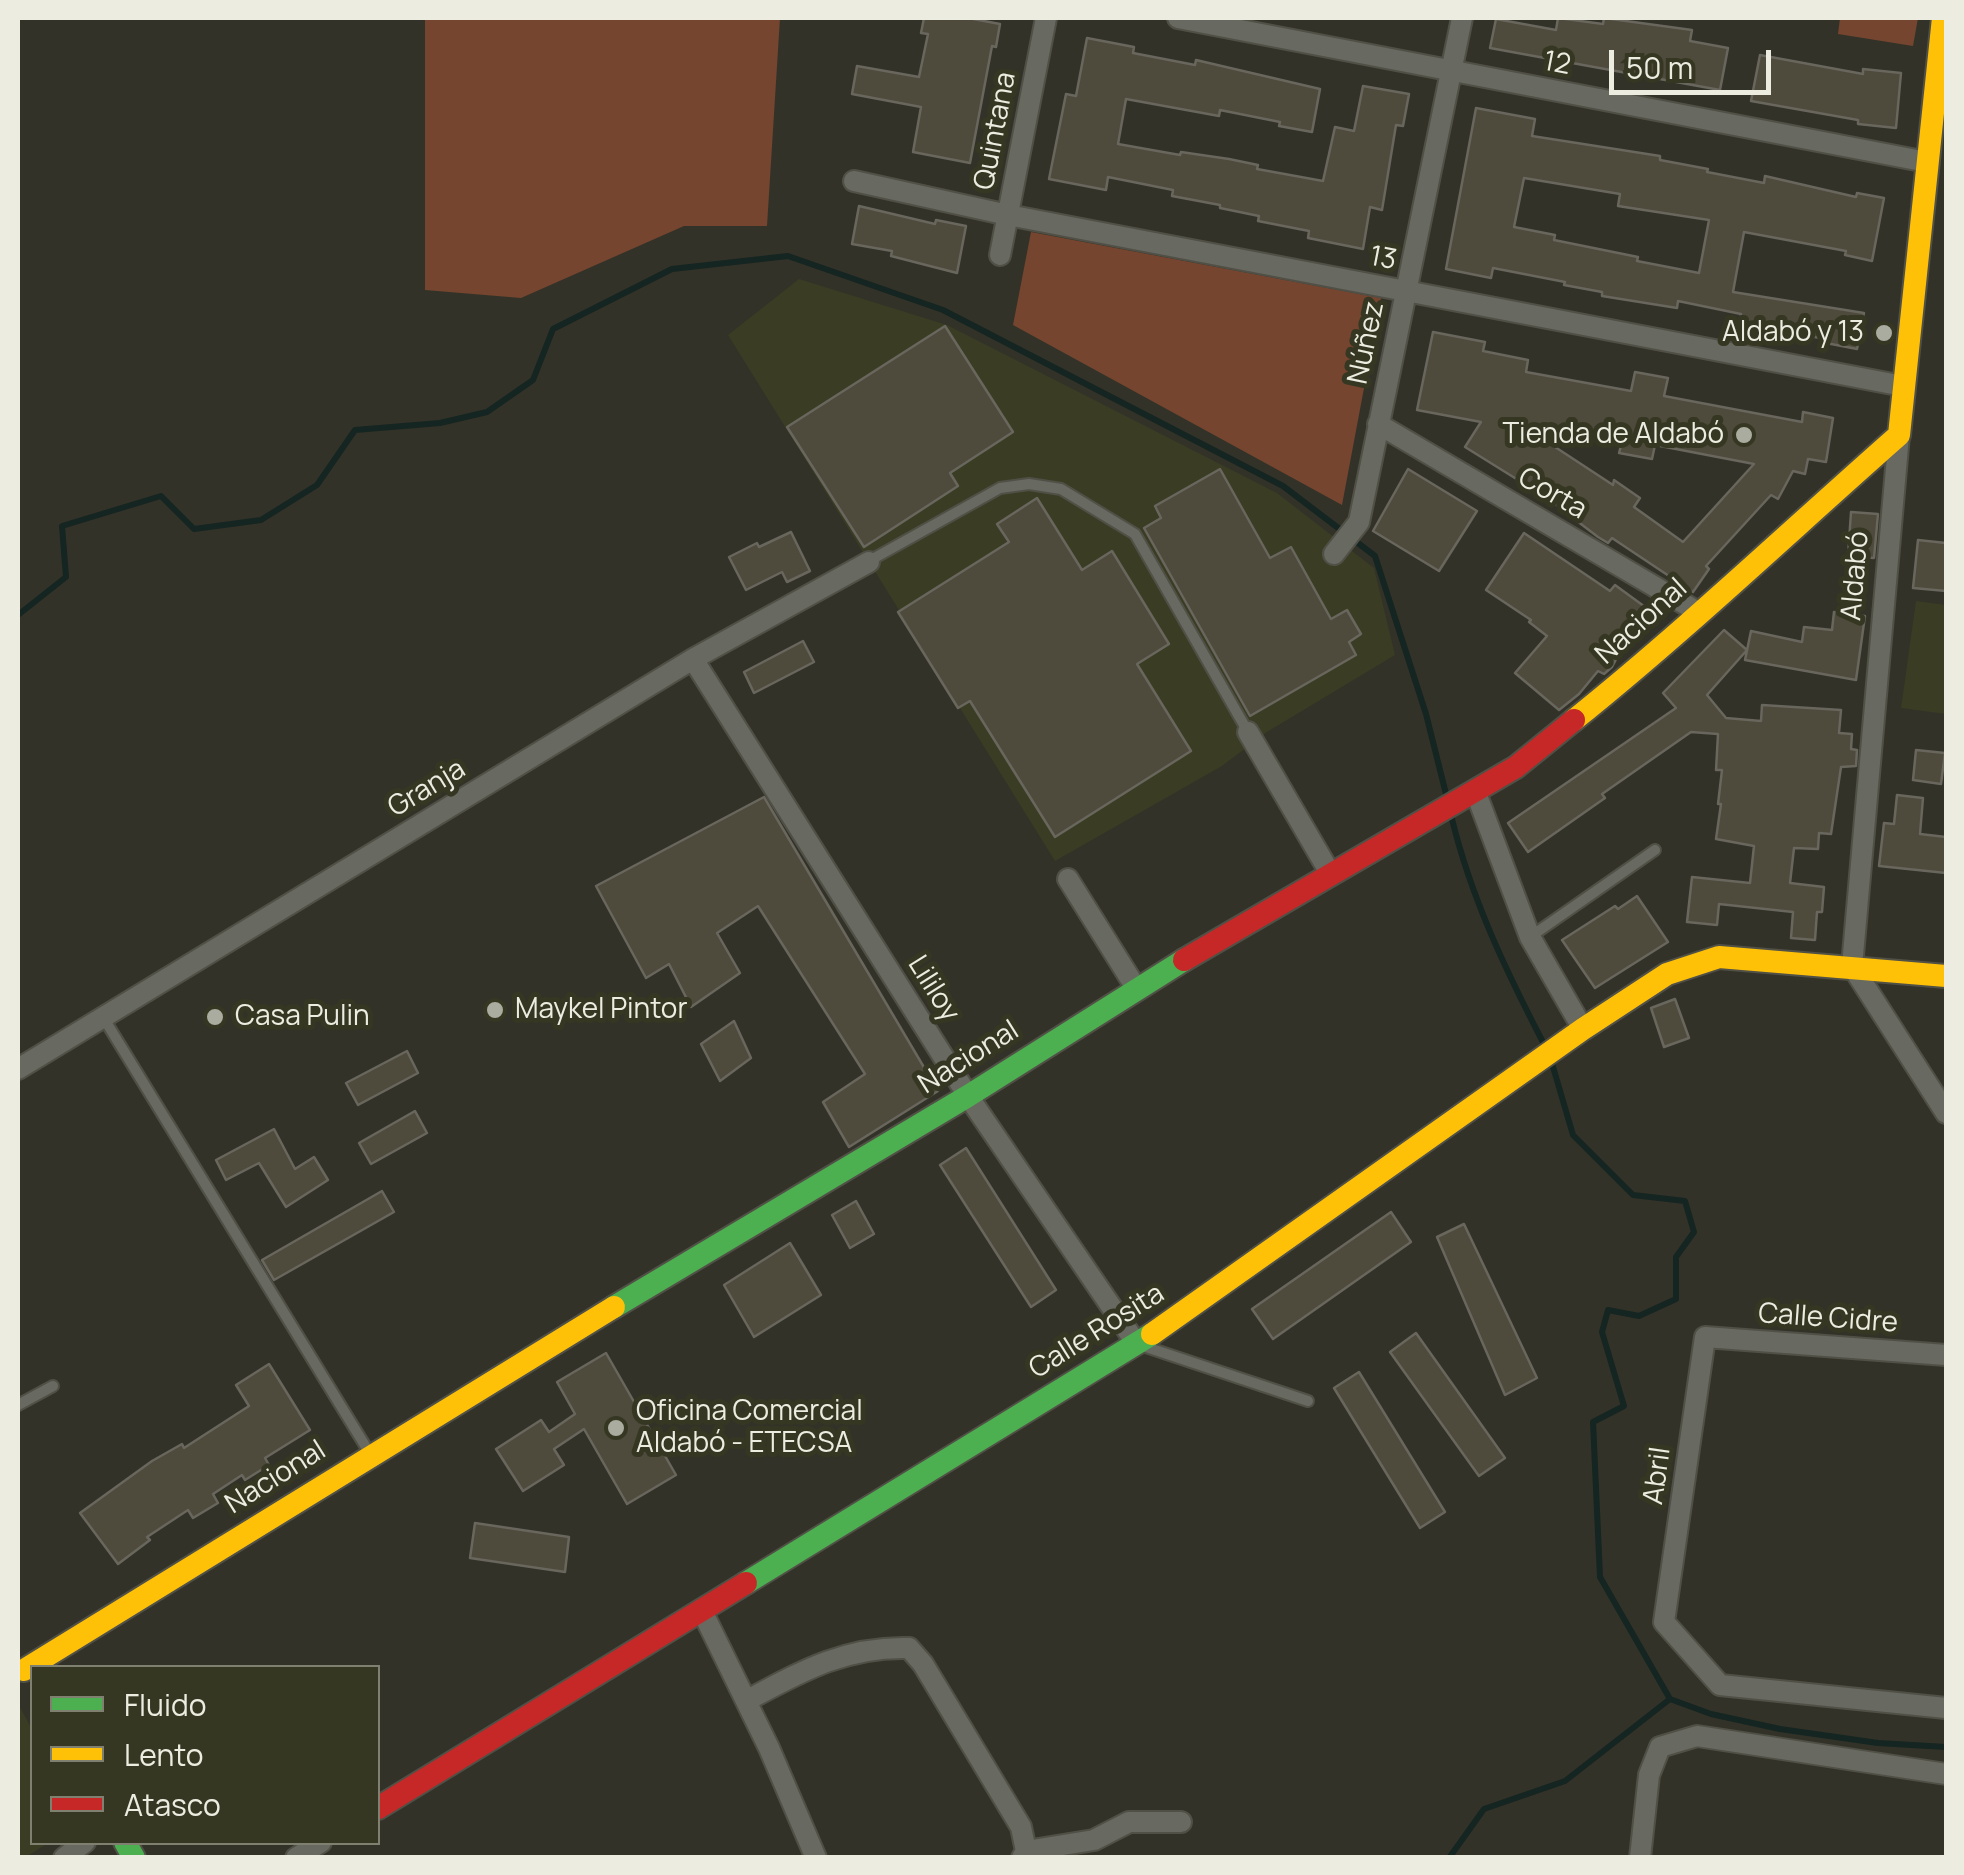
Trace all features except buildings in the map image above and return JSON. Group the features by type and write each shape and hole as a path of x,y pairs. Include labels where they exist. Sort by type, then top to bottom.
{"street":[{"name":"Quintana","path":"1000,254 1046,18"},
{"name":"12","path":"1178,18 1927,162"},
{"name":"Núñez","path":"1334,554 1359,522 1462,18"},
{"name":"Aldabó","path":"1852,966 1898,434 1944,18"},
{"name":"13","path":"854,180 1008,214 1904,386"},
{"name":"Corta","path":"1378,424 1698,612"},
{"name":"Nacional","path":"34,1665 370,1454 968,1096 1136,988 1516,767 1621,682 1898,434"},
{"name":"Granja","path":"18,1070 693,659 868,562"},
{"name":"Lililoy","path":"693,659 968,1096 1136,1344"},
{"path":"1248,732 1330,873"},
{"path":"1469,797 1530,937 1583,1028"},
{"path":"1068,879 1136,988"},
{"name":"Calle Rosita","path":"380,1807 1171,1322 1583,1028 1668,974 1719,957 1946,976"},
{"path":"1852,966 1946,1113"},
{"name":"Calle Cidre","path":"1706,1337 1946,1356"},
{"name":"Abril","path":"1706,1337 1664,1622 1720,1684 1946,1708"},
{"path":"702,1612 816,1858"},
{"path":"746,1701 815,1664 884,1648 909,1648 924,1664 1021,1828 1024,1854 1094,1840 1130,1822 1181,1822"},
{"path":"1640,1858 1649,1775 1660,1747 1696,1736 1946,1774"}],"lane":[{"path":"868,562 1000,488 1029,484 1060,489 1135,534 1248,732"},
{"path":"1530,937 1656,850"},
{"path":"104,1017 370,1454"},
{"path":"1136,1344 1308,1401"},
{"path":"18,1405 53,1386"}],"shaded area":[{"path":"425,18 780,18 767,226 684,226 521,298 425,290"},
{"path":"1840,18 1918,18 1913,46 1838,34"},
{"path":"1031,232 1381,298 1342,505 1013,325"},
{"path":"799,279 947,325 1277,493 1374,568 1395,655 1267,732 1222,766 1055,861 728,335"},
{"path":"1916,601 1946,605 1946,714 1901,708"},
{"path":"18,1704 30,1725 30,1845 45,1845 26,1857 18,1857"}],"waterway":[{"path":"18,615 66,577 62,526 161,496 194,529 261,520 317,485 355,430 440,423 487,412 533,380 553,329 672,269 788,256 943,310 1283,486 1375,556 1426,714 1447,798"},
{"path":"1451,815 1491,935 1546,1048"},
{"path":"1551,1060 1573,1135 1633,1195 1685,1201 1694,1232 1676,1257 1676,1299 1639,1316 1608,1310 1602,1332 1624,1406 1593,1422 1600,1577 1670,1699 1711,1714 1780,1729 1878,1743 1946,1747"},
{"path":"1449,1858 1484,1809 1565,1781 1670,1699"}],"traffic: fast":[{"path":"614,1307 968,1096 1184,960"},
{"path":"746,1583 1152,1334"},
{"path":"127,1845 134,1858"}],"traffic: slow":[{"path":"1574,720 1899,435 1943,18"},
{"path":"1152,1334 1583,1029 1667,974 1719,957 1946,976"},
{"path":"32,1665 614,1307"},
{"path":"24,1670 30,1666"}],"traffic: jam":[{"path":"1184,960 1516,767 1574,720"},
{"path":"380,1807 746,1583"}],"place":[{"name":"Aldabó y 13","path":"1884,333"},
{"name":"Tienda de Aldabó","path":"1744,435"},
{"name":"Maykel Pintor","path":"495,1010"},
{"name":"Casa Pulin","path":"215,1017"},
{"name":"Oficina Comercial Aldabó - ETECSA","path":"616,1428"}]}
